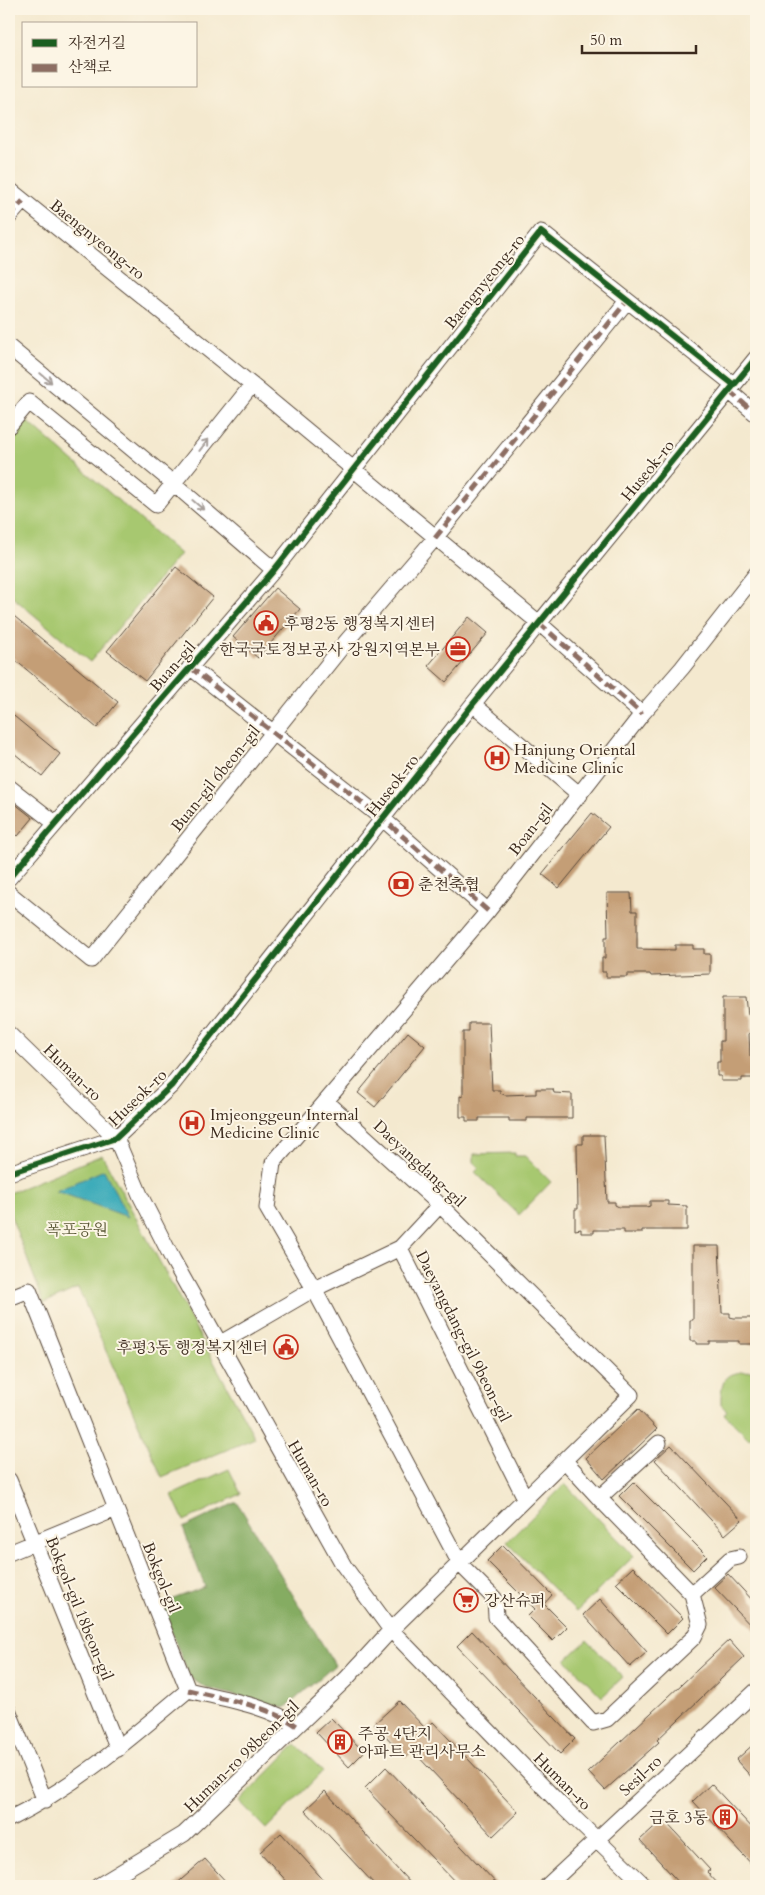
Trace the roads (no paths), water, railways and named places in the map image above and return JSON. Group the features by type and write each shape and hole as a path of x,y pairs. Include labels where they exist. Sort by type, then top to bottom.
{"street":[{"name":"Baengnyeong-ro","path":"9,189 252,385 539,623 642,714"},
{"path":"9,218 23,201"},
{"name":"Baengnyeong-ro","path":"352,468 541,232 732,388 756,414"},
{"path":"435,538 627,301"},
{"path":"9,347 274,570"},
{"name":"Huseok-ro","path":"9,1173 116,1138 172,1084 473,704 756,358"},
{"path":"9,426 29,402 156,505 252,385"},
{"name":"Buan-gil","path":"9,878 274,570 352,468"},
{"name":"Buan-gil 6beon-gil","path":"9,893 91,960 345,643 435,538"},
{"name":"Boan-gil","path":"326,1101 488,911 642,714 682,668 756,574"},
{"path":"190,667 383,820 488,911"},
{"path":"473,704 580,795"},
{"path":"9,787 55,823"},
{"name":"Human-ro","path":"11,1040 116,1138 141,1197 219,1344 344,1566 391,1630 645,1886"},
{"path":"326,1101 273,1163 267,1208 314,1289 460,1564 495,1599 496,1617 593,1723 608,1719 694,1637 700,1625 692,1594 564,1461"},
{"name":"Daeyangdang-gil","path":"326,1101 440,1205 631,1395 391,1630"},
{"path":"400,1248 440,1205"},
{"name":"Daeyangdang-gil 9beon-gil","path":"219,1344 314,1289 400,1248 525,1498"},
{"name":"Bokgol-gil","path":"9,1298 29,1290 188,1690"},
{"path":"599,1498 659,1443"},
{"name":"Bokgol-gil 18beon-gil","path":"9,1480 118,1749"},
{"path":"9,1553 116,1509"},
{"path":"692,1594 730,1559 739,1557"},
{"name":"Human-ro 98beon-gil","path":"98,1886 184,1834 346,1679 391,1630"},
{"path":"9,1819 45,1801 118,1749 188,1690 276,1714 298,1726"},
{"name":"Sesil-ro","path":"547,1886 756,1691"},
{"path":"9,1712 45,1801"}],"water":[{"path":"104,1170 128,1217 56,1191"}],"place":[{"name":"후평2동 행정복지센터","path":"266,623"},
{"name":"한국국토정보공사 강원지역본부","path":"458,649"},
{"name":"Hanjung Oriental Medicine Clinic","path":"497,758"},
{"name":"춘천축협","path":"401,884"},
{"name":"Imjeonggeun Internal Medicine Clinic","path":"192,1123"},
{"name":"후평3동 행정복지센터","path":"286,1347"},
{"name":"강산슈퍼","path":"466,1600"},
{"name":"주공 4단지 아파트 관리사무소","path":"340,1742"},
{"name":"금호 3동","path":"725,1817"}],"park label":[{"name":"폭포공원","path":"77,1229"}]}
